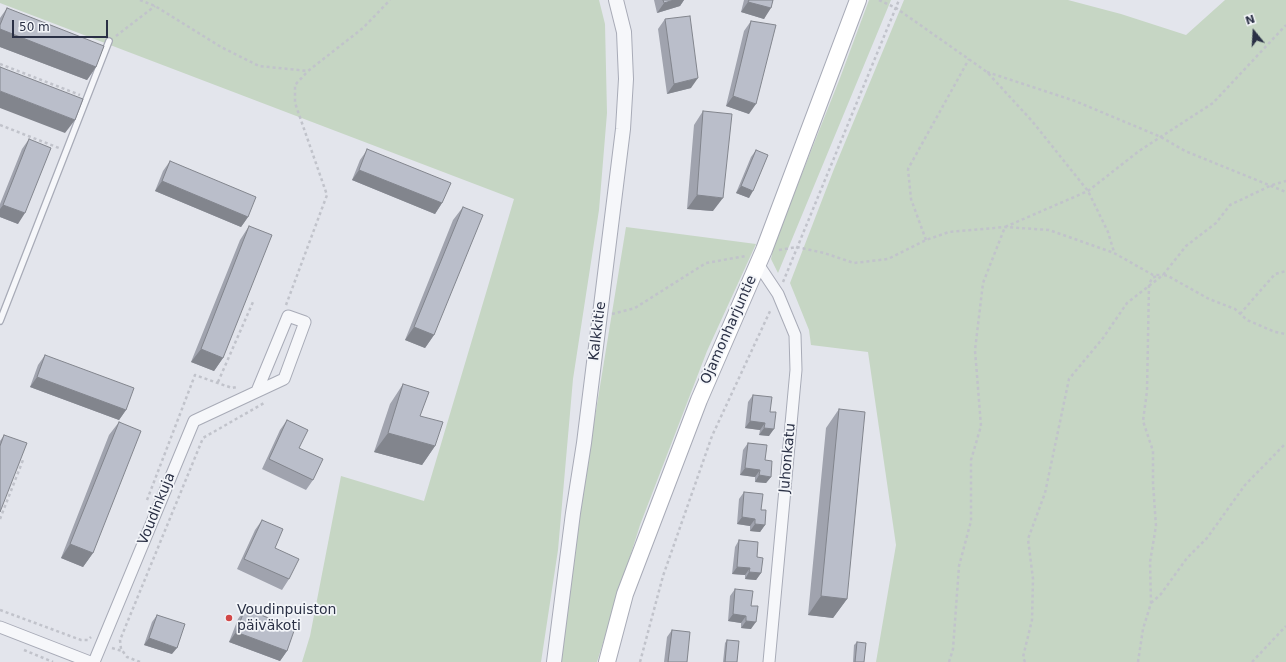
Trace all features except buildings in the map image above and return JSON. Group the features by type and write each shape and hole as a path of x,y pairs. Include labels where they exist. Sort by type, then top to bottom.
{"main road":[{"name":"Ojamonharjuntie","path":"607,662 625,594 699,400 761,258 858,0"}],"street":[{"name":"Kalkkitie","path":"554,662 600,317 623,129 626,79 624,32 616,0"},
{"name":"Juhonkatu","path":"761,258 795,335 796,370 769,662"},
{"name":"Voudinkuja","path":"94,662 194,421 257,390 284,379 305,322 288,316 257,390"},
{"path":"0,627 90,662"}],"lane":[{"path":"0,321 109,41"}],"path":[{"path":"140,0 155,6 221,48 259,66 308,71"},
{"path":"285,307 327,195 295,103 295,85 308,71 363,28 390,0"},
{"path":"879,0 896,8 987,72 1032,121 1088,191 1108,232 1114,253"},
{"path":"640,662 663,576 712,436 778,294 899,0"},
{"path":"109,41 155,6"},
{"path":"949,662 952,649 959,566 971,521 971,460 982,426 975,350 983,283 1005,227 1088,191 1139,151 1213,103 1286,25"},
{"path":"926,240 911,198 908,169 969,59"},
{"path":"0,64 87,98"},
{"path":"987,72 1075,100 1161,137 1185,151 1272,185 1286,192"},
{"path":"0,125 66,151"},
{"path":"1025,662 1023,656 1032,620 1033,579 1028,539 1045,493 1069,379 1103,338 1127,303 1163,275 1186,246 1216,223 1230,205 1272,185 1286,181"},
{"path":"600,317 635,308 706,263 761,258 797,247 824,253 854,263 888,259 926,240 949,232 1005,227 1049,230 1114,253 1154,274 1168,276 1209,299 1235,309 1254,323 1275,332 1286,334"},
{"path":"1240,314 1275,274 1286,271"},
{"path":"1138,662 1144,629 1151,603 1150,562 1156,526 1153,483 1153,451 1143,421 1147,391 1149,285 1152,278 1159,275"},
{"path":"218,382 253,302"},
{"path":"140,662 127,657 121,649 120,640 203,438 268,400"},
{"path":"1151,603 1161,594 1187,558 1207,538 1245,485 1286,443"},
{"path":"0,519 22,460"},
{"path":"0,610 72,637"},
{"path":"1252,662 1286,626"},
{"path":"20,649 53,662"}],"green space":[{"path":"0,0 599,0 605,24 607,113 599,210 573,379 558,550 541,662 302,662 310,636 341,476 424,501 514,199 0,3"},
{"path":"869,0 891,0 778,273 771,259 774,244 840,78"},
{"path":"904,0 1068,0 1121,14 1186,35 1225,0 1286,0 1286,662 876,662 896,545 868,352 811,345 809,330 790,283 834,169"},
{"path":"626,227 756,244 707,351 640,525 597,662 560,662 578,521"}],"place":[{"name":"Voudinpuiston päiväkoti","path":"229,618"}]}
